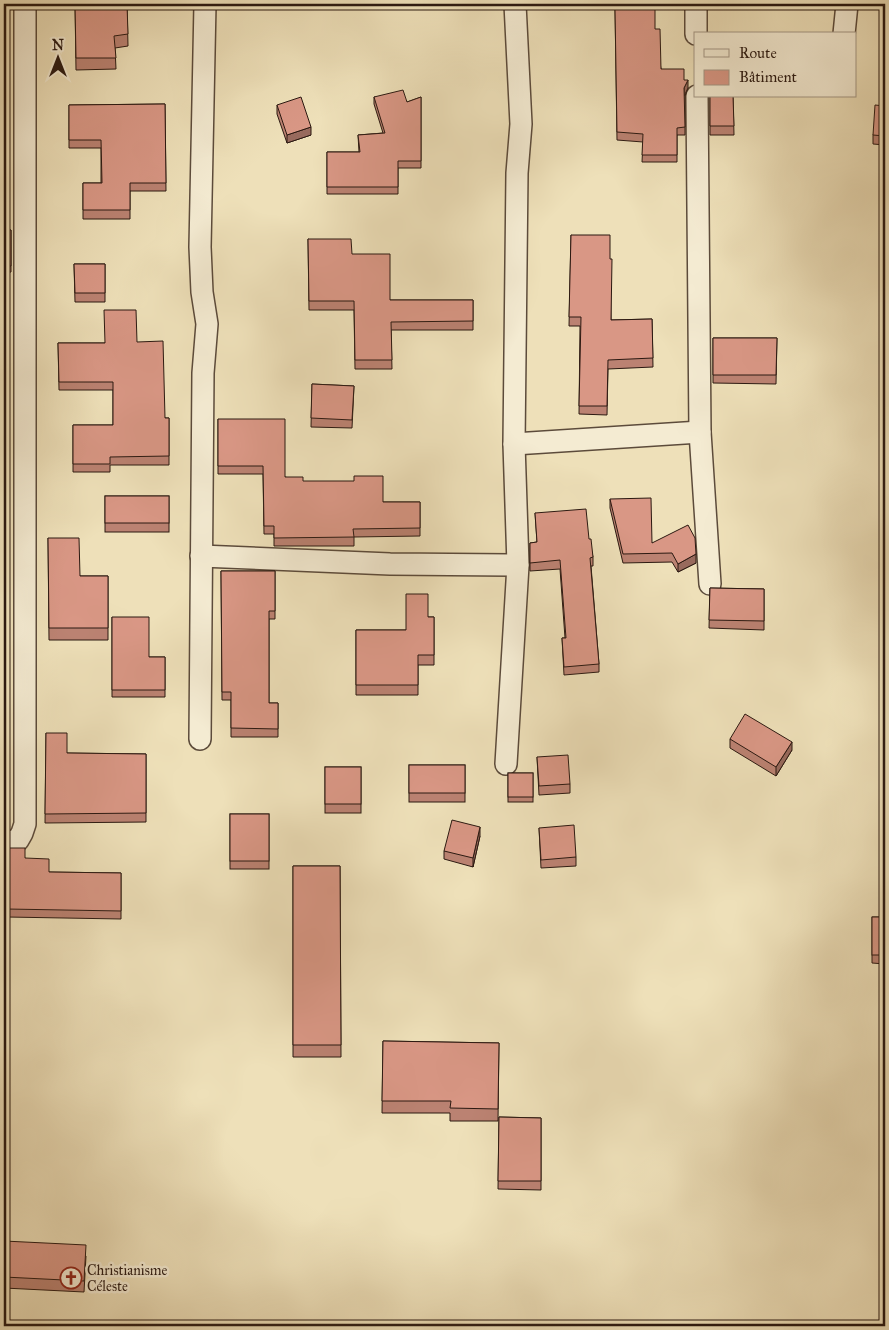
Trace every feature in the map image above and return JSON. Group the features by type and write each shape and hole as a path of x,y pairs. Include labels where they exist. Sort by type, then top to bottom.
{"street":[{"path":"4,843 18,840 24,824 25,4"},
{"path":"200,739 203,373 207,324 202,292 200,247 205,4"},
{"path":"506,764 518,565 514,444 517,173 521,124 515,4"},
{"path":"696,4 696,32"},
{"path":"844,32 847,4"},
{"path":"697,98 700,432 710,584"},
{"path":"514,444 700,432"},
{"path":"201,556 390,564 518,565"}],"building":[{"path":"75,4 127,4 128,34 114,36 116,58 76,58"},
{"path":"615,9 655,9 655,29 660,29 661,69 684,69 684,80 688,80 684,88 685,127 677,128 677,155 642,155 643,134 617,132"},
{"path":"403,90 407,102 421,97 421,161 398,161 398,187 327,187 327,152 360,152 358,135 385,133 374,97"},
{"path":"301,97 311,127 287,135 277,105"},
{"path":"710,98 733,98 734,126 710,126"},
{"path":"165,104 166,183 130,183 130,210 83,210 83,183 102,183 101,140 69,140 69,105"},
{"path":"875,105 885,106 885,136 873,135"},
{"path":"4,210 8,210 8,230 11,230 11,266 5,266 5,286 4,286"},
{"path":"571,235 610,235 610,259 612,259 611,320 652,319 653,358 608,360 607,406 579,406 581,317 569,317"},
{"path":"308,239 351,239 352,254 390,254 390,300 473,300 473,321 391,322 392,360 355,360 354,301 309,301"},
{"path":"74,264 105,264 105,293 75,293"},
{"path":"104,310 136,310 137,342 163,341 165,418 169,418 169,456 110,457 110,464 73,464 73,425 113,425 113,382 59,382 58,343 105,343"},
{"path":"713,338 777,338 776,375 713,375"},
{"path":"312,384 354,386 352,420 311,418"},
{"path":"218,419 285,419 285,477 303,477 303,481 354,481 354,476 383,476 383,502 420,502 420,528 353,529 354,537 274,538 274,526 264,526 263,466 218,466"},
{"path":"105,496 169,496 169,523 105,523"},
{"path":"651,498 652,543 688,525 695,538 696,554 678,564 672,553 623,554 610,499"},
{"path":"586,509 593,557 590,558 599,664 564,667 562,638 566,638 560,560 530,563 530,543 537,542 535,513"},
{"path":"48,538 79,538 80,576 108,576 108,628 49,628"},
{"path":"221,571 275,571 275,611 269,611 269,703 278,703 278,729 231,728 231,692 222,692"},
{"path":"710,588 764,589 764,621 709,620"},
{"path":"406,594 428,594 428,617 434,617 434,655 418,655 418,685 356,685 356,630 406,630"},
{"path":"112,617 149,617 149,657 165,657 165,690 112,690"},
{"path":"745,714 792,742 776,767 730,739"},
{"path":"46,733 67,733 67,753 146,754 146,813 45,814"},
{"path":"568,755 570,784 539,786 537,757"},
{"path":"409,765 465,765 465,793 409,793"},
{"path":"325,767 361,767 361,804 325,804"},
{"path":"508,773 533,773 533,797 508,797"},
{"path":"230,814 269,814 269,861 230,861"},
{"path":"452,820 480,827 473,858 444,851"},
{"path":"574,825 576,857 541,860 539,828"},
{"path":"4,848 25,848 25,858 49,859 49,872 121,873 121,911 7,909 7,901 4,901"},
{"path":"293,866 340,866 341,1045 293,1045"},
{"path":"872,917 885,917 885,955 872,955"},
{"path":"383,1041 499,1043 498,1109 450,1108 451,1101 382,1101"},
{"path":"499,1117 541,1118 541,1181 498,1181"},
{"path":"4,1241 86,1245 84,1281 4,1277"}],"place":[{"name":"Christianisme Céleste","path":"71,1278"}]}
